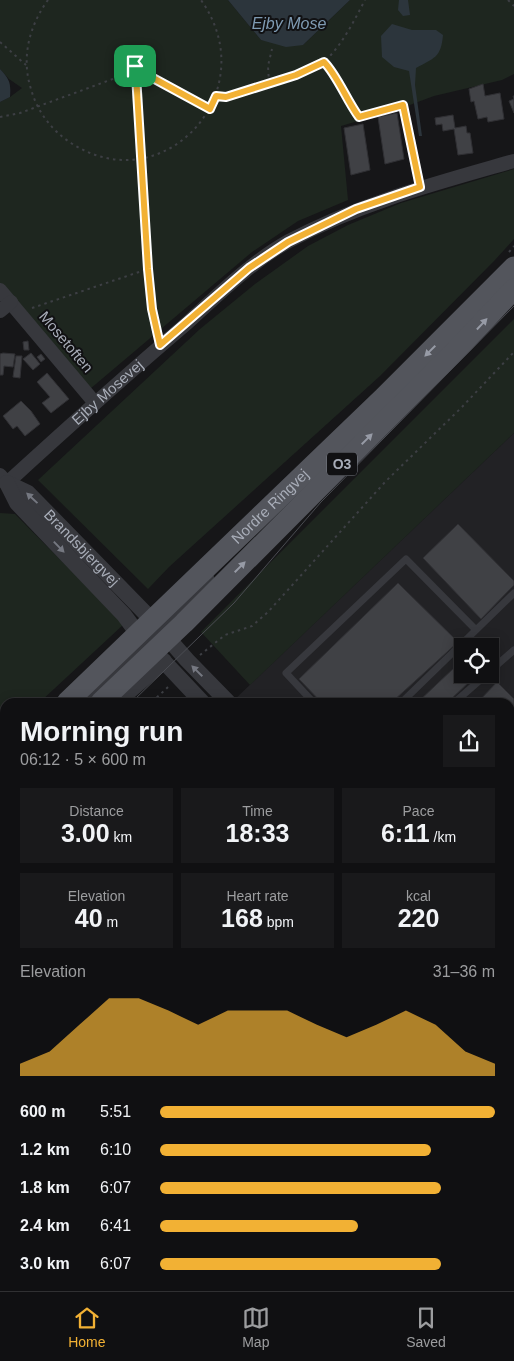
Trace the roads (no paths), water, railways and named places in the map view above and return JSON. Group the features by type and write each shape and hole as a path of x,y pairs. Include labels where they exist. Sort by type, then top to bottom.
{"main road":[{"name":"Nordre Ringvej","path":"104,698 268,508 384,397 514,267"},
{"name":"Nordre Ringvej","path":"74,698 155,640 184,623 451,355 514,289"}],"street":[{"name":"Ejby Mosevej","path":"2,482 249,268 288,242 356,209 420,187 514,161"},
{"name":"Mosetoften","path":"0,290 10,308 95,403"},
{"name":"Brandsbjergvej","path":"2,482 28,493 155,640"},
{"path":"155,640 191,664 224,698"},
{"path":"155,640 178,677 198,698"},
{"path":"90,698 155,640"},
{"path":"119,698 155,640"}],"lane":[{"path":"309,698 286,673 406,559 476,630"},
{"path":"406,698 514,593"},
{"path":"499,663 514,650"},
{"path":"460,698 477,683"}],"water":[{"name":"Ejby Mose","path":"228,0 350,0 303,45 286,47 261,40"},
{"path":"399,0 408,0 410,15 403,16 398,10"},
{"path":"392,24 412,30 436,30 443,35 442,43 436,56 416,68 415,85 422,136 419,136 409,71 394,67 382,57 381,36"},
{"path":"0,69 9,82 10,97 0,102"}],"tram line":[{"path":"136,698 234,603 321,502 514,306"}]}
